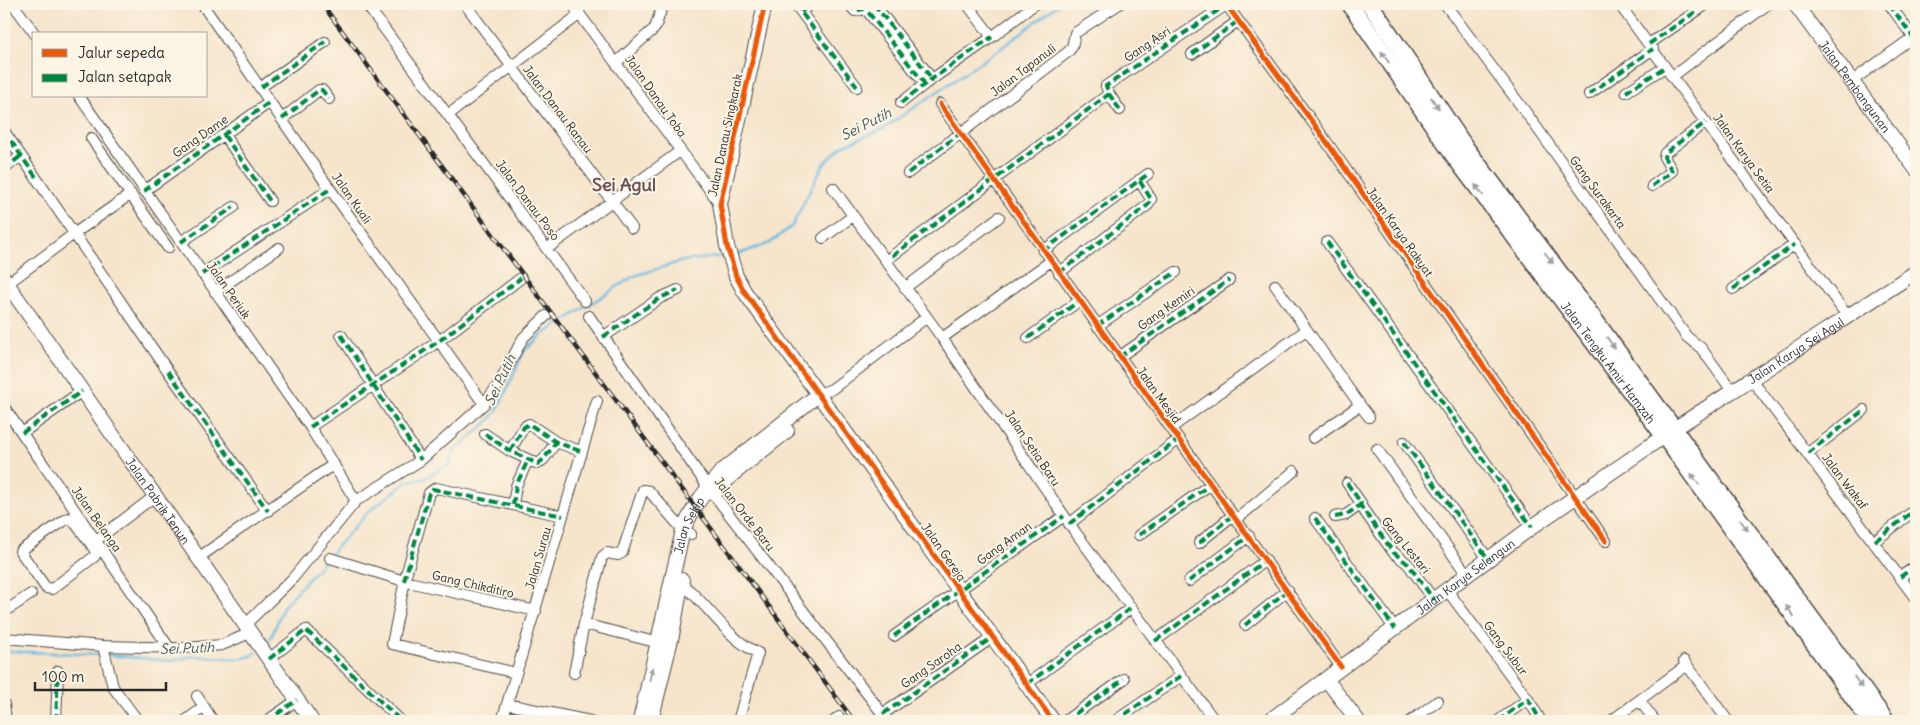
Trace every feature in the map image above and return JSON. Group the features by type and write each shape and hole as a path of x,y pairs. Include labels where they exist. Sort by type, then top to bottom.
{"main road":[{"name":"Jalan Tengku Amir Hamzah","path":"1350,4 1669,432 1824,647 1870,721"},
{"name":"Jalan Tengku Amir Hamzah","path":"1370,4 1459,151"},
{"name":"Jalan Tengku Amir Hamzah","path":"1824,647 1886,721"}],"street":[{"path":"13,4 33,32"},
{"name":"Jalan Kuali","path":"202,4 330,189 484,404"},
{"name":"Jalan Danau Poso","path":"366,4 548,248 585,301"},
{"name":"Jalan Danau Ranau","path":"465,4 632,228"},
{"name":"Jalan Danau Toba","path":"572,4 617,62 720,204"},
{"path":"617,62 654,28 663,4"},
{"name":"Jalan Danau Singkarak","path":"765,4 720,204 727,246 732,264 744,291 825,395"},
{"path":"810,4 798,8 857,88"},
{"path":"848,4 855,11 864,9 868,12 928,82"},
{"path":"874,4 928,82"},
{"path":"967,4 992,38"},
{"path":"901,104 928,82 992,38 1035,4"},
{"name":"Jalan Tapanuli","path":"908,172 1068,52 1072,46 1073,36 1078,30 1118,4"},
{"name":"Jalan Karya Rakyat","path":"1226,4 1576,496 1606,541"},
{"name":"Gang Asri","path":"892,256 993,181 1107,90 1226,4"},
{"name":"Gang Surakarta","path":"1445,4 1522,106 1687,337 1701,348 1733,392"},
{"name":"Jalan Karya Setia","path":"1619,4 1848,317"},
{"path":"1588,94 1707,4"},
{"path":"1673,76 1768,4"},
{"path":"1852,80 1915,36 1889,4"},
{"name":"Jalan Pembangunan","path":"1799,5 1916,167"},
{"path":"448,115 580,14"},
{"path":"1192,54 1238,21"},
{"path":"261,87 325,42"},
{"path":"1626,92 1665,67"},
{"path":"282,119 318,90 322,90 329,99"},
{"path":"1107,90 1120,110"},
{"name":"Jalan Periuk","path":"80,98 310,428 356,501"},
{"name":"Gang Dame","path":"144,190 270,102"},
{"name":"Jalan Mesjid","path":"940,104 959,134 1288,590 1341,668"},
{"path":"1652,186 1672,171 1664,157 1664,153 1706,122"},
{"path":"4,131 168,371 268,511"},
{"path":"224,135 270,201"},
{"path":"91,138 168,248"},
{"path":"548,248 680,151"},
{"path":"4,169 21,156"},
{"path":"1043,251 1148,174"},
{"path":"1059,273 1148,205 1152,199 1139,180"},
{"name":"Jalan Setia Baru","path":"833,188 942,338 1067,520 1215,721"},
{"path":"202,274 330,189"},
{"path":"6,282 131,194"},
{"path":"181,242 234,207"},
{"path":"823,238 853,216"},
{"path":"905,288 999,217"},
{"path":"1327,242 1532,527"},
{"path":"1733,289 1794,244"},
{"path":"215,292 279,248"},
{"path":"942,338 1051,261"},
{"path":"1097,326 1176,272"},
{"name":"Jalan Karya Sei Agul","path":"1669,432 1916,272"},
{"path":"310,428 439,341 521,278"},
{"name":"Gang Kemiri","path":"1119,357 1229,280"},
{"name":"Jalan Pabrik Tenun","path":"6,282 312,721"},
{"path":"1275,285 1369,417"},
{"path":"603,337 660,298 678,290"},
{"path":"1028,338 1079,301"},
{"path":"4,638 103,648 168,646 186,648 222,645 250,632 356,501 421,460 484,404 499,384 523,338 546,316"},
{"name":"Jalan Orde Baru","path":"589,316 711,490 885,718"},
{"name":"Jalan Sekip","path":"651,721 664,644 687,532 721,472 927,317"},
{"path":"1171,428 1306,330"},
{"path":"341,335 421,460"},
{"name":"Jalan Wakaf","path":"1752,380 1875,541 1916,599"},
{"path":"22,433 82,391"},
{"name":"Jalan Gereja","path":"825,395 960,591 1053,721"},
{"name":"Jalan Surau","path":"502,721 536,611 580,451 597,401"},
{"path":"1313,438 1360,405"},
{"name":"Jalan Belanga","path":"4,407 94,542 168,646"},
{"path":"1808,454 1864,410"},
{"path":"510,451 528,424 556,442 580,451"},
{"name":"Jalan Karya Selangun","path":"1268,721 1468,576 1532,527 1669,432"},
{"path":"485,434 510,451 540,464 556,442"},
{"name":"Gang Aman","path":"894,636 1067,520 1178,439"},
{"path":"1404,442 1489,560"},
{"path":"1377,449 1468,576"},
{"path":"513,505 516,486 528,460"},
{"path":"198,558 334,464"},
{"path":"1198,543 1294,471"},
{"name":"Gang Lestari","path":"1347,482 1361,503 1360,505 1393,552 1408,564 1434,600"},
{"path":"1139,535 1211,484"},
{"path":"516,673 392,644 404,581 430,491 436,488 563,516"},
{"path":"574,673 584,624 602,557 606,553 618,555 622,553 641,492 646,489 649,491 687,532"},
{"path":"94,542 155,496"},
{"path":"1335,517 1346,515 1360,505"},
{"path":"1875,541 1916,509"},
{"path":"68,518 72,519 94,542 95,556 52,589 46,588 20,551 68,518"},
{"path":"1315,518 1395,629"},
{"name":"Jalan Sekip","path":"640,721 681,583 687,532"},
{"path":"1189,581 1248,536"},
{"name":"Gang Chikditiro","path":"330,558 404,581 536,611"},
{"path":"1155,641 1266,560"},
{"path":"1900,577 1916,566"},
{"path":"681,583 696,594 739,642 758,653 738,721"},
{"path":"1245,625 1288,590"},
{"name":"Gang Subur","path":"1447,590 1528,699 1541,721"},
{"path":"4,612 31,594"},
{"path":"1027,684 1131,608"},
{"path":"584,624 664,644"},
{"path":"266,655 306,630 402,721"},
{"name":"Gang Saroha","path":"885,718 993,637"},
{"path":"103,648 106,664 117,694 138,721"},
{"path":"1611,721 1640,701 1685,663 1728,721"},
{"path":"56,721 58,671"},
{"path":"1115,721 1181,676"},
{"path":"1065,721 1124,679"},
{"path":"1326,679 1358,721"},
{"path":"197,696 213,721"},
{"path":"1498,721 1528,699"},
{"path":"267,721 297,700"},
{"path":"1640,701 1655,721"},
{"path":"1411,721 1438,702"},
{"path":"4,704 6,721"},
{"path":"507,704 590,721"},
{"path":"185,721 204,707"}],"waterway":[{"name":"Sei Putih","path":"736,255 770,243 792,226 823,165 842,146 883,129 1000,49 1059,4"},
{"name":"Sei Putih","path":"265,645 272,636 283,607 367,513 407,482 425,478 449,465 454,451 489,421 497,411 524,351 542,335 634,276 683,261 725,256"},
{"name":"Sei Putih","path":"4,651 102,655"},
{"name":"Sei Putih","path":"108,655 171,661 193,656 240,659 257,652"}],"railway":[{"path":"322,4 854,721"}],"marked path":[{"path":"795,4 857,87"},
{"path":"801,12 810,4"},
{"path":"849,4 855,11 864,9 868,12 925,84 992,37"},
{"path":"874,4 932,79"},
{"path":"1649,44 1707,4"},
{"path":"1798,8 1804,4"},
{"path":"1889,4 1913,37"},
{"path":"1120,110 1106,86 1226,5"},
{"path":"1192,54 1238,21"},
{"path":"261,87 325,42"},
{"path":"1589,94 1653,49"},
{"path":"1626,92 1665,67"},
{"path":"901,103 925,84"},
{"path":"282,119 319,90 322,90 329,99"},
{"path":"892,256 1109,94"},
{"path":"144,191 270,102"},
{"path":"1652,186 1672,171 1664,157 1665,153 1706,122"},
{"path":"4,131 38,180"},
{"path":"908,173 959,134"},
{"path":"224,135 270,201"},
{"path":"4,169 21,156"},
{"path":"1043,251 1148,174"},
{"path":"1059,273 1148,205 1151,199 1139,180"},
{"path":"202,274 330,189"},
{"path":"181,242 234,207"},
{"path":"1327,242 1532,527"},
{"path":"1733,289 1795,244"},
{"path":"1097,326 1176,272"},
{"path":"310,427 439,341 521,278"},
{"path":"1119,357 1229,280"},
{"path":"603,337 660,298 678,290"},
{"path":"1028,338 1079,301"},
{"path":"341,335 421,460"},
{"path":"168,371 268,511"},
{"path":"22,433 82,391"},
{"path":"1808,453 1864,410"},
{"path":"510,451 524,427 529,424 556,442 580,451"},
{"path":"485,434 510,451 538,464 556,442"},
{"path":"1069,524 1179,439"},
{"path":"1404,442 1489,560"},
{"path":"513,505 516,486 528,460"},
{"path":"1347,483 1393,552 1408,564 1434,600"},
{"path":"1139,535 1211,484"},
{"path":"404,581 429,493 433,489 563,516"},
{"path":"1335,517 1346,515 1360,505"},
{"path":"1875,541 1916,509"},
{"path":"1199,543 1233,515"},
{"path":"894,636 1064,516"},
{"path":"1315,518 1395,629"},
{"path":"1189,581 1249,536"},
{"path":"1155,641 1266,560"},
{"path":"1900,577 1916,566"},
{"path":"1245,625 1288,590"},
{"path":"1027,684 1131,608"},
{"path":"269,659 306,630 401,721"},
{"path":"883,714 993,637"},
{"path":"56,721 58,671"},
{"path":"1115,721 1181,676"},
{"path":"1065,721 1124,679"},
{"path":"1498,721 1528,699 1541,721"},
{"path":"267,721 297,700"}],"cycle path":[{"path":"765,4 720,204 727,246 736,276 744,291 1053,721"},
{"path":"1226,4 1319,131 1606,541"},
{"path":"940,104 1341,667"}],"district":[{"name":"Sei Agul","path":"624,184"}]}
